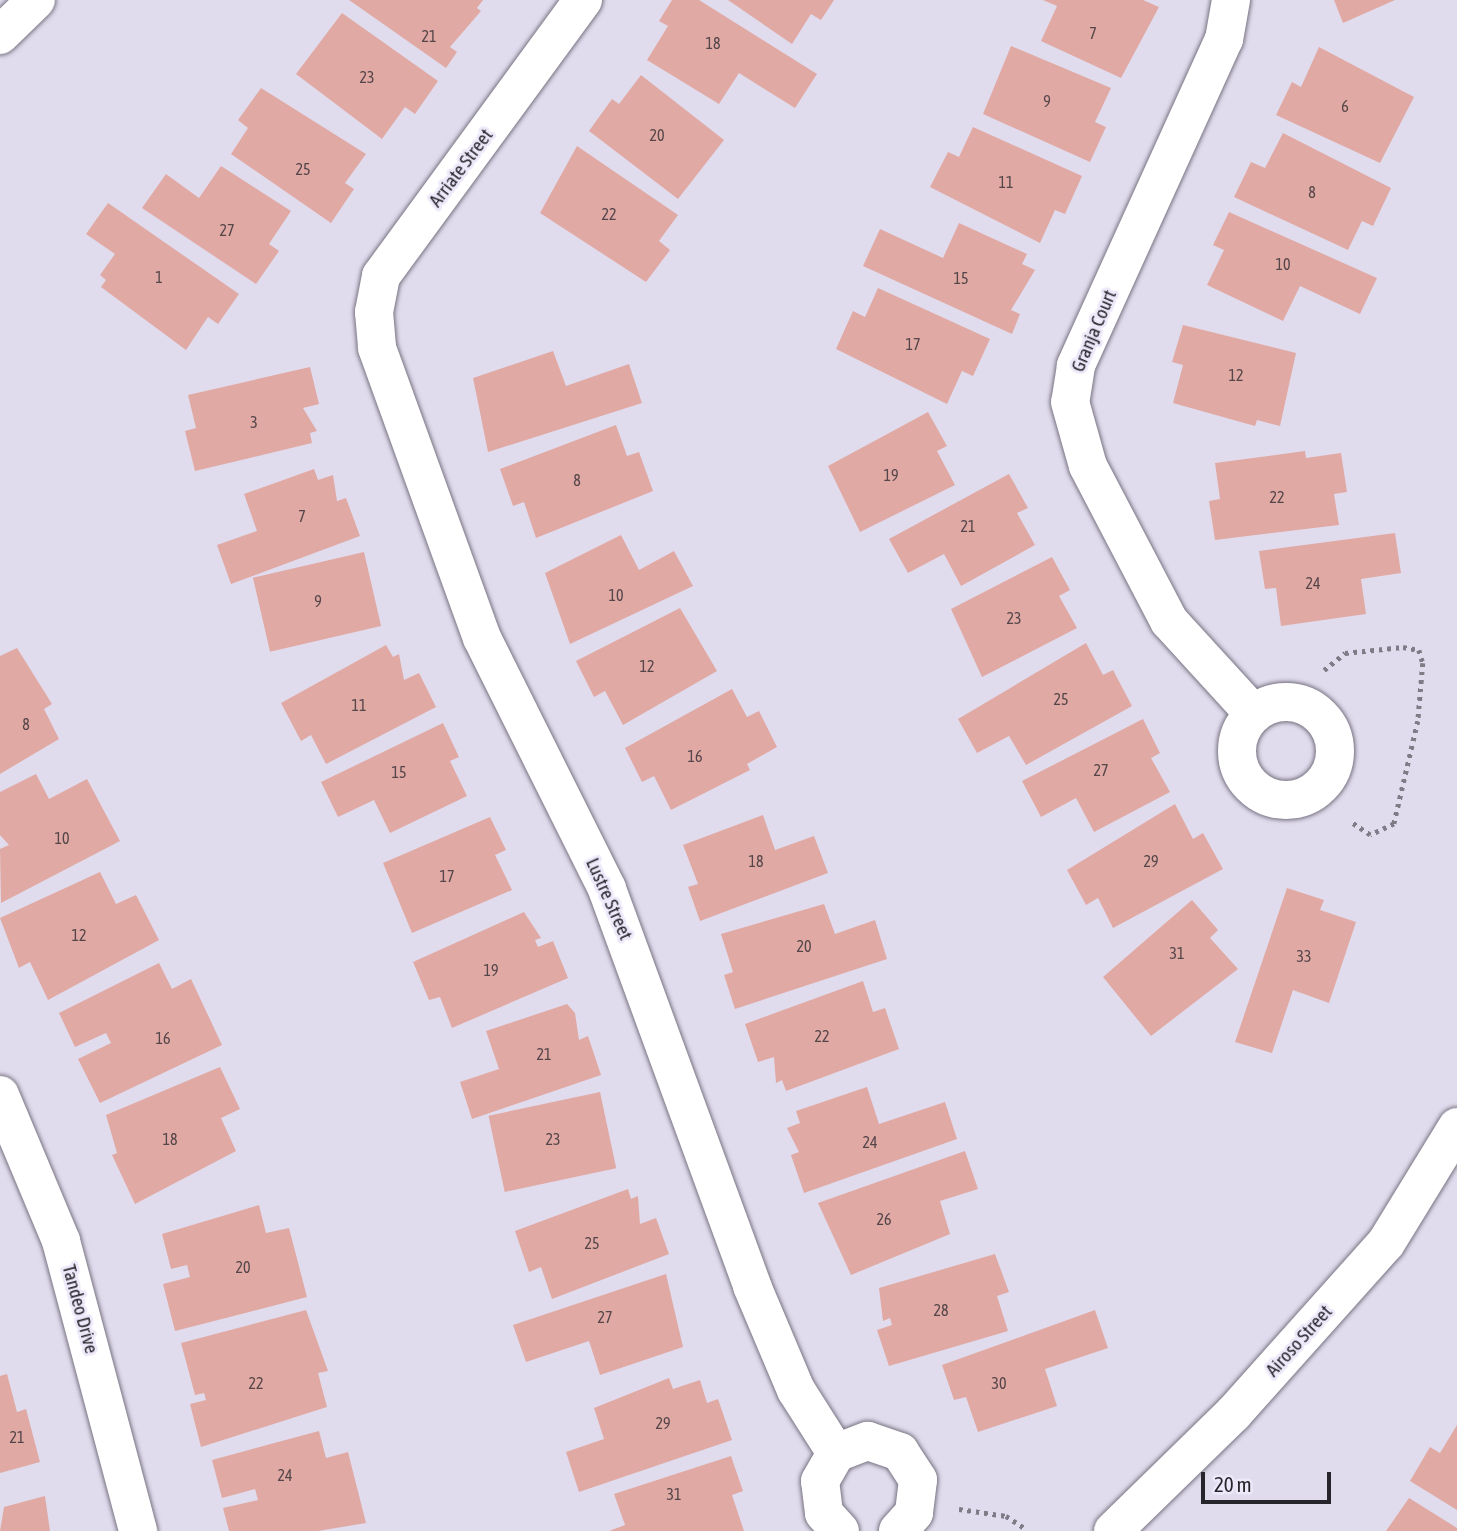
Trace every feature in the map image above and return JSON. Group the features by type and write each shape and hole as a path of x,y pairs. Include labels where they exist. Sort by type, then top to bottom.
{"street":[{"path":"0,35 36,0"},
{"name":"Arriate Street","path":"377,348 374,312 381,276 583,0"},
{"name":"Granja Court","path":"1231,0 1224,39 1076,366 1070,402 1088,466 1169,621 1254,714"},
{"name":"Lustre Street","path":"377,348 482,638 607,889 752,1286 796,1390 836,1453"},
{"name":"Tandeo Drive","path":"0,1095 61,1241 138,1531"},
{"name":"Airoso Street","path":"1113,1531 1233,1414 1386,1243 1457,1127"},
{"path":"840,1531 824,1513 819,1492 836,1453 868,1441 890,1446 908,1459 918,1480 917,1502 898,1531"}],"path":[{"path":"1324,670 1345,653 1403,647 1419,650 1423,663 1418,721 1394,824 1370,835 1349,821"},
{"path":"959,1510 1006,1516 1026,1530"}],"building":[{"path":"349,0 483,0 477,8 481,11 450,47 457,52 446,68"},
{"path":"672,0 699,0 817,74 795,108 739,73 719,104 647,60 668,26 659,21"},
{"path":"728,0 834,0 821,20 811,14 792,44"},
{"path":"1043,0 1143,0 1159,7 1121,78 1041,41 1057,6"},
{"path":"1334,0 1395,0 1343,23"},
{"path":"342,13 438,81 415,114 405,107 382,139 296,74"},
{"path":"1011,46 1111,88 1095,122 1106,127 1090,162 983,114"},
{"path":"1319,47 1414,97 1380,163 1276,115 1292,82 1301,87"},
{"path":"641,75 724,140 678,199 589,131 612,99 619,104"},
{"path":"261,88 366,154 345,183 354,189 331,223 231,154 248,128 238,120"},
{"path":"973,127 1082,176 1065,214 1055,210 1040,243 930,187 948,152 959,157"},
{"path":"1283,133 1391,188 1373,226 1362,221 1348,250 1234,197 1251,162 1265,168"},
{"path":"577,146 678,215 659,241 670,250 646,282 540,213"},
{"path":"221,166 291,211 269,244 279,251 256,284 142,208 166,174 199,198"},
{"path":"108,203 239,294 218,324 208,317 186,350 101,287 106,280 100,275 115,254 86,234"},
{"path":"1229,212 1377,278 1360,314 1300,286 1283,321 1207,285 1224,250 1213,245"},
{"path":"959,223 1027,254 1022,264 1035,270 1011,310 1020,314 1012,334 863,266 880,229 943,258"},
{"path":"878,288 990,339 973,376 962,371 947,404 836,349 853,311 865,317"},
{"path":"1183,325 1296,353 1280,426 1257,420 1255,426 1173,403 1183,365 1172,362"},
{"path":"553,351 566,386 629,364 642,403 488,452 473,378"},
{"path":"310,367 319,404 303,408 317,431 310,433 312,443 195,471 185,431 196,428 188,395"},
{"path":"928,412 947,446 937,451 955,485 860,532 828,466"},
{"path":"616,425 627,456 639,452 653,491 536,538 524,502 513,506 500,469"},
{"path":"1305,451 1306,458 1341,453 1347,492 1334,494 1339,525 1215,540 1209,501 1220,499 1215,463"},
{"path":"314,469 318,480 333,475 337,501 346,498 360,536 231,584 217,545 257,531 244,494"},
{"path":"1009,474 1028,508 1017,513 1035,545 961,586 944,554 908,573 889,539"},
{"path":"1395,533 1401,573 1361,579 1366,614 1281,626 1276,588 1265,589 1259,551"},
{"path":"621,535 639,570 674,551 693,586 570,644 545,573"},
{"path":"364,552 381,626 270,652 253,578"},
{"path":"1052,557 1070,590 1059,596 1077,628 982,677 951,609"},
{"path":"680,608 717,671 623,725 605,691 594,697 576,661"},
{"path":"1086,643 1103,675 1113,670 1132,706 1026,765 1009,736 977,753 958,719"},
{"path":"386,645 393,657 399,654 404,680 419,673 436,707 326,764 311,735 301,741 281,703"},
{"path":"17,648 52,704 44,709 59,739 0,774 0,656"},
{"path":"732,689 747,717 759,711 777,747 747,764 750,770 671,810 654,776 642,782 625,748"},
{"path":"1143,719 1160,753 1151,758 1170,792 1094,832 1076,798 1041,817 1022,781"},
{"path":"443,723 459,757 450,761 467,796 390,833 374,800 338,817 321,782"},
{"path":"36,774 49,799 87,779 120,841 1,903 0,849 9,845 0,835 0,792"},
{"path":"1175,804 1193,839 1203,833 1223,869 1113,928 1098,898 1086,905 1067,870"},
{"path":"763,815 775,850 814,836 828,873 700,921 688,887 698,884 683,845"},
{"path":"490,817 506,850 495,855 512,890 412,933 383,863"},
{"path":"100,872 116,904 136,895 159,940 48,1000 30,962 19,968 0,918"},
{"path":"1287,888 1324,900 1320,910 1356,922 1329,1003 1293,990 1272,1053 1235,1042"},
{"path":"1192,900 1218,930 1210,938 1238,969 1151,1036 1103,977"},
{"path":"824,904 835,934 875,920 887,959 735,1009 724,975 733,972 721,934"},
{"path":"524,912 541,938 535,940 538,947 553,941 568,978 452,1028 440,997 429,1000 413,962"},
{"path":"159,963 172,989 191,979 222,1045 100,1103 78,1059 111,1043 106,1033 75,1047 59,1013"},
{"path":"863,981 873,1012 885,1008 899,1049 786,1091 782,1080 776,1083 774,1057 758,1062 745,1024"},
{"path":"567,1004 575,1013 579,1040 588,1036 601,1075 472,1119 460,1082 499,1069 486,1031"},
{"path":"220,1067 240,1109 221,1118 236,1151 135,1204 112,1155 117,1153 106,1115"},
{"path":"867,1087 879,1124 945,1102 957,1139 804,1193 791,1155 799,1152 787,1128 800,1123 796,1111"},
{"path":"600,1092 616,1168 505,1192 488,1116"},
{"path":"965,1151 978,1189 940,1201 950,1234 851,1275 818,1203"},
{"path":"628,1189 631,1199 638,1196 640,1224 656,1218 669,1254 552,1299 541,1267 529,1272 515,1231"},
{"path":"259,1205 266,1233 289,1228 307,1297 175,1331 163,1284 190,1277 187,1265 171,1269 162,1234"},
{"path":"995,1254 1009,1292 997,1296 1008,1331 889,1366 877,1330 892,1325 890,1318 883,1321 879,1288"},
{"path":"666,1274 683,1347 600,1375 589,1341 526,1362 513,1325"},
{"path":"306,1310 328,1371 318,1373 327,1407 201,1447 190,1404 206,1400 204,1393 195,1395 181,1343"},
{"path":"1095,1310 1108,1348 1045,1369 1057,1406 978,1432 966,1397 954,1400 942,1365"},
{"path":"7,1374 17,1412 26,1409 40,1462 0,1473 0,1376"},
{"path":"669,1378 673,1389 700,1380 707,1403 718,1399 732,1440 579,1492 566,1452 604,1439 594,1408"},
{"path":"1457,1425 1457,1510 1410,1481 1430,1447 1440,1453"},
{"path":"319,1431 326,1458 348,1452 366,1523 318,1531 229,1531 223,1508 258,1500 255,1489 222,1498 212,1460"},
{"path":"731,1456 743,1491 732,1495 744,1531 609,1531 625,1525 614,1494"},
{"path":"45,1496 50,1531 0,1531 4,1507"},
{"path":"1409,1498 1457,1528 1457,1531 1386,1531"}]}
